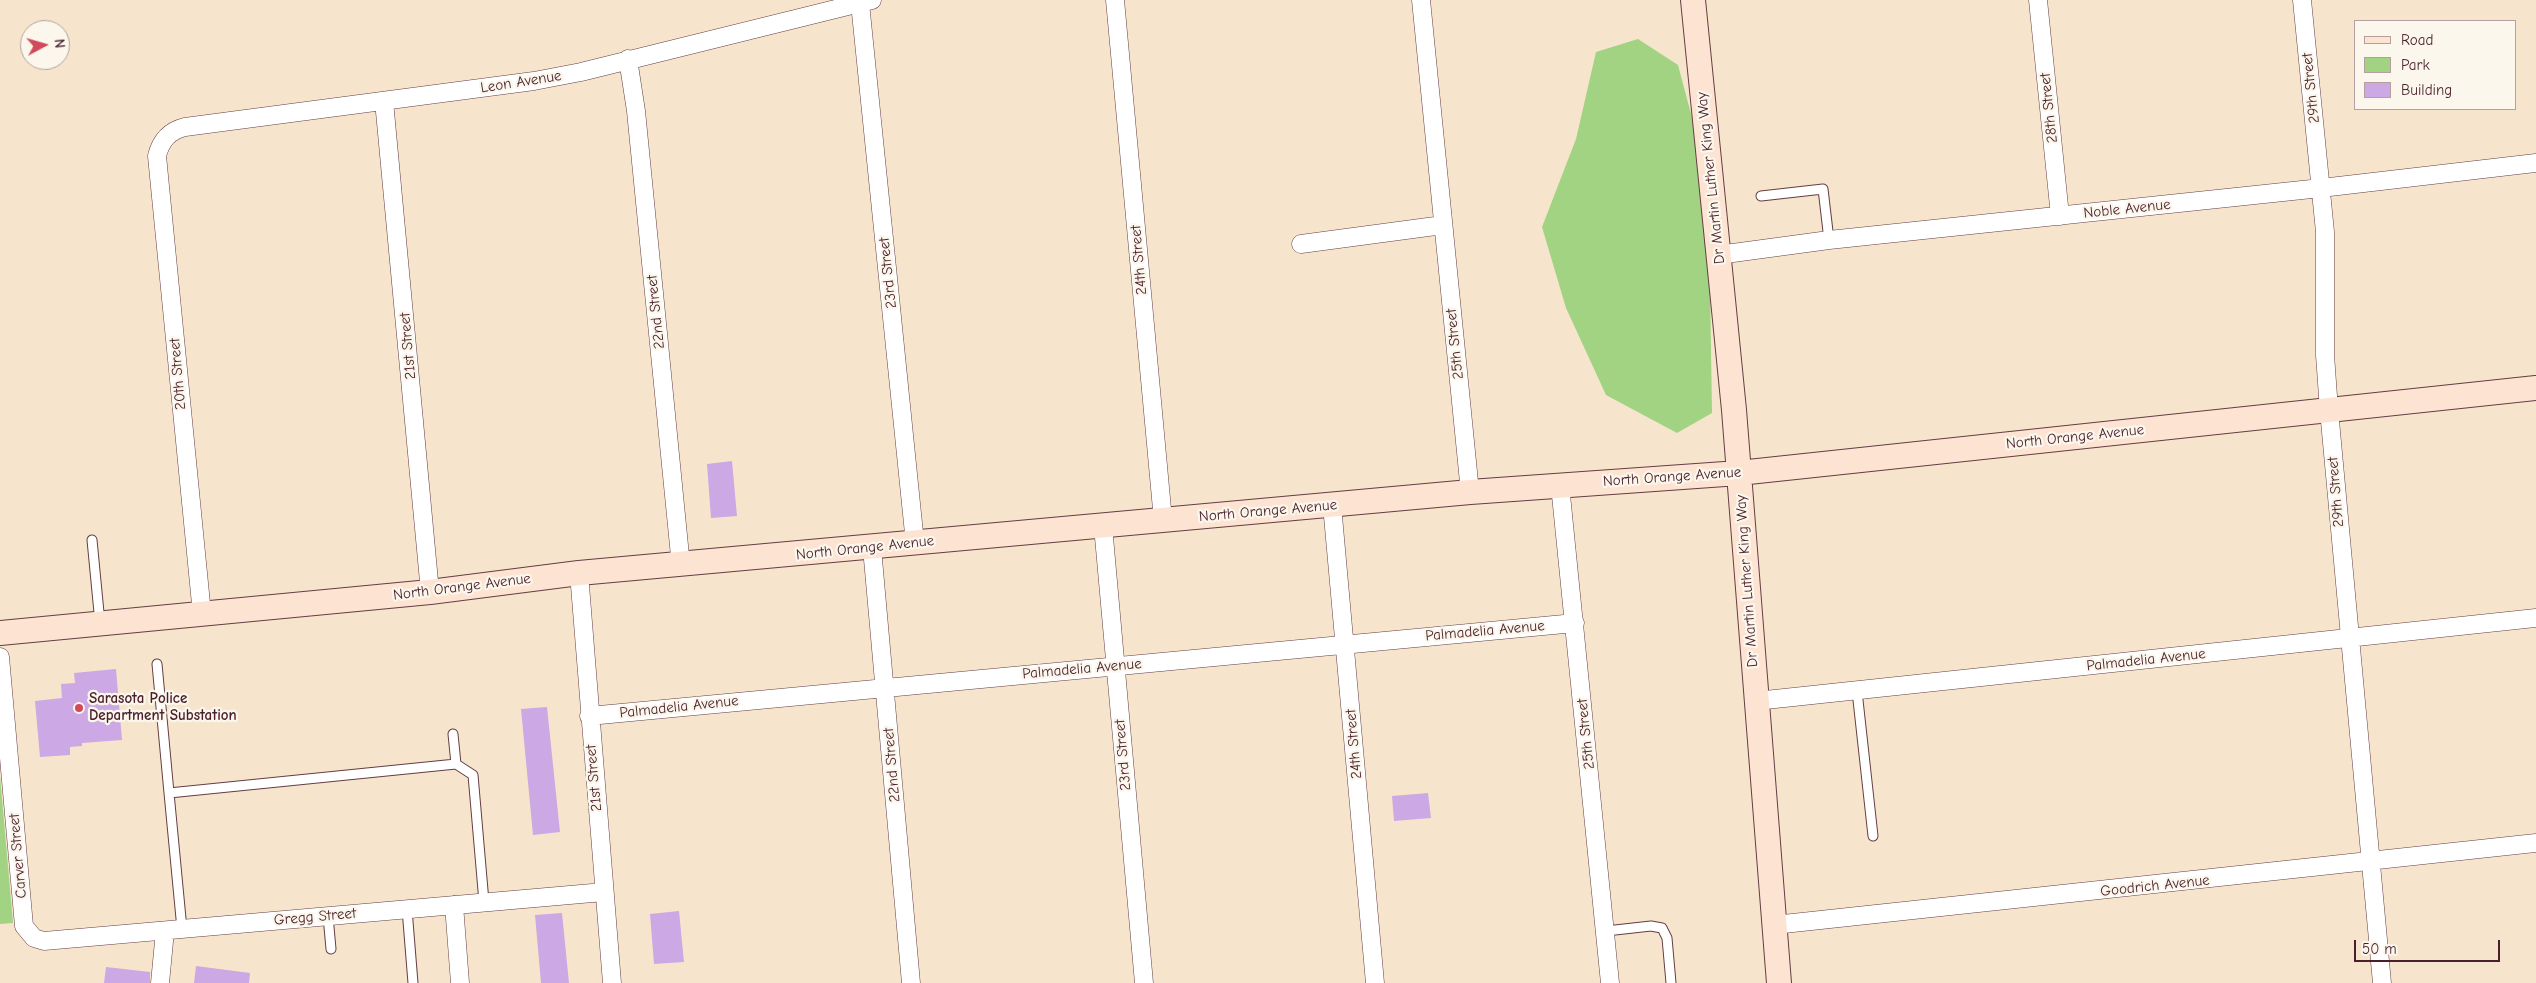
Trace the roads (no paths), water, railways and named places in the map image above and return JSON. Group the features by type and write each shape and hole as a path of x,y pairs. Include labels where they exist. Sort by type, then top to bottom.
{"street":[{"name":"24th Street","path":"1115,0 1163,520"},
{"name":"25th Street","path":"1421,0 1470,492"},
{"name":"Dr Martin Luther King Way","path":"1693,0 1734,410 1779,983"},
{"name":"28th Street","path":"2038,0 2060,216"},
{"name":"29th Street","path":"2302,0 2326,232 2325,355 2329,410 2382,983"},
{"name":"Leon Avenue","path":"166,137 176,129 185,127 534,81 628,60 866,1"},
{"name":"23rd Street","path":"866,1 915,543"},
{"name":"22nd Street","path":"628,60 636,111 681,566"},
{"name":"21st Street","path":"384,101 430,592"},
{"name":"20th Street","path":"166,137 157,156 202,614"},
{"name":"Noble Avenue","path":"1718,255 1829,240 2321,188 2536,163"},
{"path":"1301,244 1443,225"},
{"name":"North Orange Avenue","path":"0,633 430,592 579,573 681,566 1470,492 1738,473 2536,388"},
{"name":"25th Street","path":"1560,485 1610,983"},
{"name":"24th Street","path":"1332,505 1375,983"},
{"name":"23rd Street","path":"1103,526 1144,983"},
{"name":"22nd Street","path":"872,548 911,983"},
{"name":"21st Street","path":"579,573 589,716 612,983"},
{"name":"Palmadelia Avenue","path":"1756,702 2536,618"},
{"name":"Palmadelia Avenue","path":"589,716 1575,623"},
{"name":"Carver Street","path":"0,657 24,926 29,934"},
{"name":"Goodrich Avenue","path":"1774,925 2536,843"},
{"name":"Gregg Street","path":"29,934 34,938 44,941 604,892"},
{"path":"454,904 460,983"},
{"path":"160,983 174,930"}],"lane":[{"path":"1761,196 1823,189 1829,240"},
{"path":"92,540 100,624"},
{"path":"157,664 169,793 174,930"},
{"path":"1857,691 1873,836"},
{"path":"453,734 456,764"},
{"path":"169,793 456,764 473,775 484,902"},
{"path":"407,909 413,983"},
{"path":"328,916 331,949"},
{"path":"1606,931 1651,926 1662,928 1667,938 1671,983"}],"place":[{"name":"Sarasota Police Department Substation","path":"79,708"}]}
